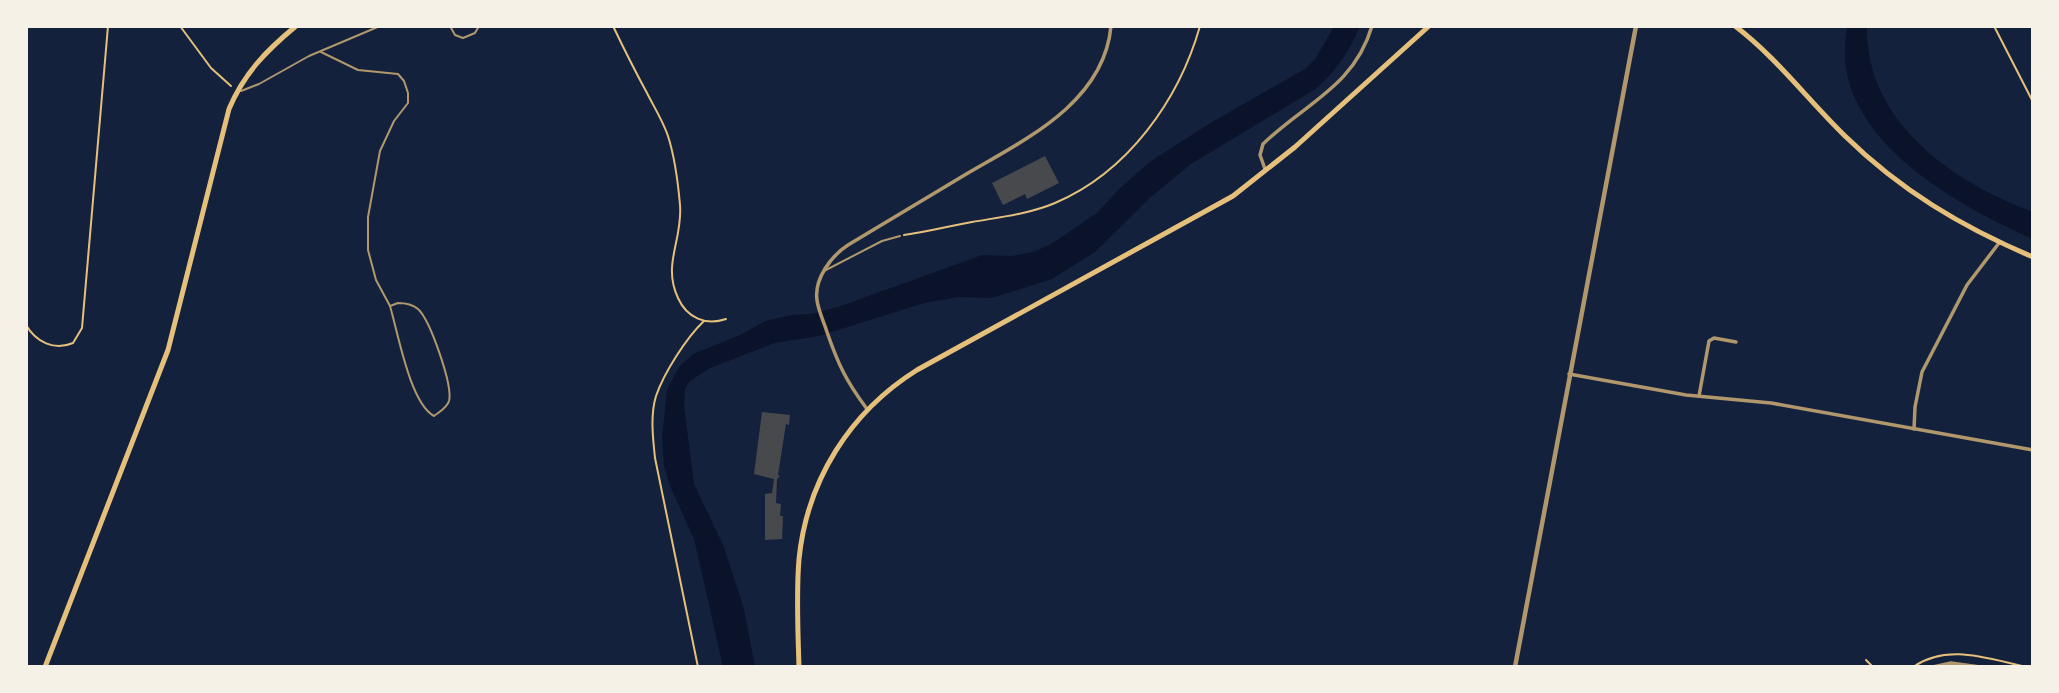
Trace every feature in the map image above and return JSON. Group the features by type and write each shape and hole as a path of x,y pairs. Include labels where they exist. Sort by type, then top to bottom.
{"main road":[{"path":"45,667 168,350 229,108 237,90 265,52 296,26"},
{"path":"799,667 798,570 806,519 817,485 831,458 867,409 893,386 917,370 1208,211 1266,171 1429,26"},
{"path":"1735,26 1883,172 1944,215 2033,257"}],"street":[{"path":"867,409 840,369 816,299 823,272 840,250 1053,121 1096,74 1105,56 1111,26"},
{"path":"1266,171 1260,156 1263,144 1342,80 1363,50 1373,26"},
{"path":"1515,667 1636,26"},
{"path":"1914,429 1922,372 1967,285 1999,243"},
{"path":"1699,396 1709,341 1714,338 1736,342"},
{"path":"1569,374 1699,396 1771,404 2033,450"},
{"path":"1933,667 1963,663 1980,667"}],"lane":[{"path":"237,90 243,92 321,52 380,26"},
{"path":"450,26 455,35 463,38 475,33 479,26"},
{"path":"321,52 358,70 398,74 408,93 408,103 394,121 380,151 368,217 368,250 376,280 390,306 415,395 425,411 434,416 445,408 449,395 448,383 426,319 418,309 408,303 390,306"},
{"path":"823,272 882,241 900,236"}],"path":[{"path":"26,325 40,340 58,347 73,343 82,328 108,26"},
{"path":"180,26 211,68 237,90"},
{"path":"613,26 668,135 680,206 680,231 671,261 672,283 682,306 695,318 716,322 726,319"},
{"path":"900,236 1042,208 1065,199 1094,181 1126,154 1166,104 1184,69 1200,26"},
{"path":"1994,26 2033,102"},
{"path":"698,667 655,458 653,427 656,397 687,339 704,321"},
{"path":"1913,667 1933,656 1954,653 2027,667"},
{"path":"1866,660 1873,667"}],"water":[{"path":"1334,26 1360,26 1341,61 1322,83 1191,164 1152,196 1095,252 1052,279 992,298 959,297 924,303 819,336 775,343 710,368 690,381 685,389 684,405 694,484 724,547 744,609 755,667 723,667 694,539 670,486 664,465 662,437 667,390 679,367 693,354 740,335 765,321 838,307 982,255 1012,256 1036,251 1051,244 1097,213 1151,161 1212,122 1305,69 1316,58"},
{"path":"1847,26 1867,26 1870,60 1881,91 1898,119 1919,144 1973,184 2033,212 2033,239 1976,211 1918,174 1871,126 1855,99 1846,69"}],"building":[{"path":"1045,156 1059,183 1027,199 1025,194 1003,205 992,183"},
{"path":"762,412 790,415 789,425 786,424 778,475 780,476 777,479 776,503 781,504 780,516 783,516 782,539 765,540 765,494 772,493 774,479 754,474"}]}
